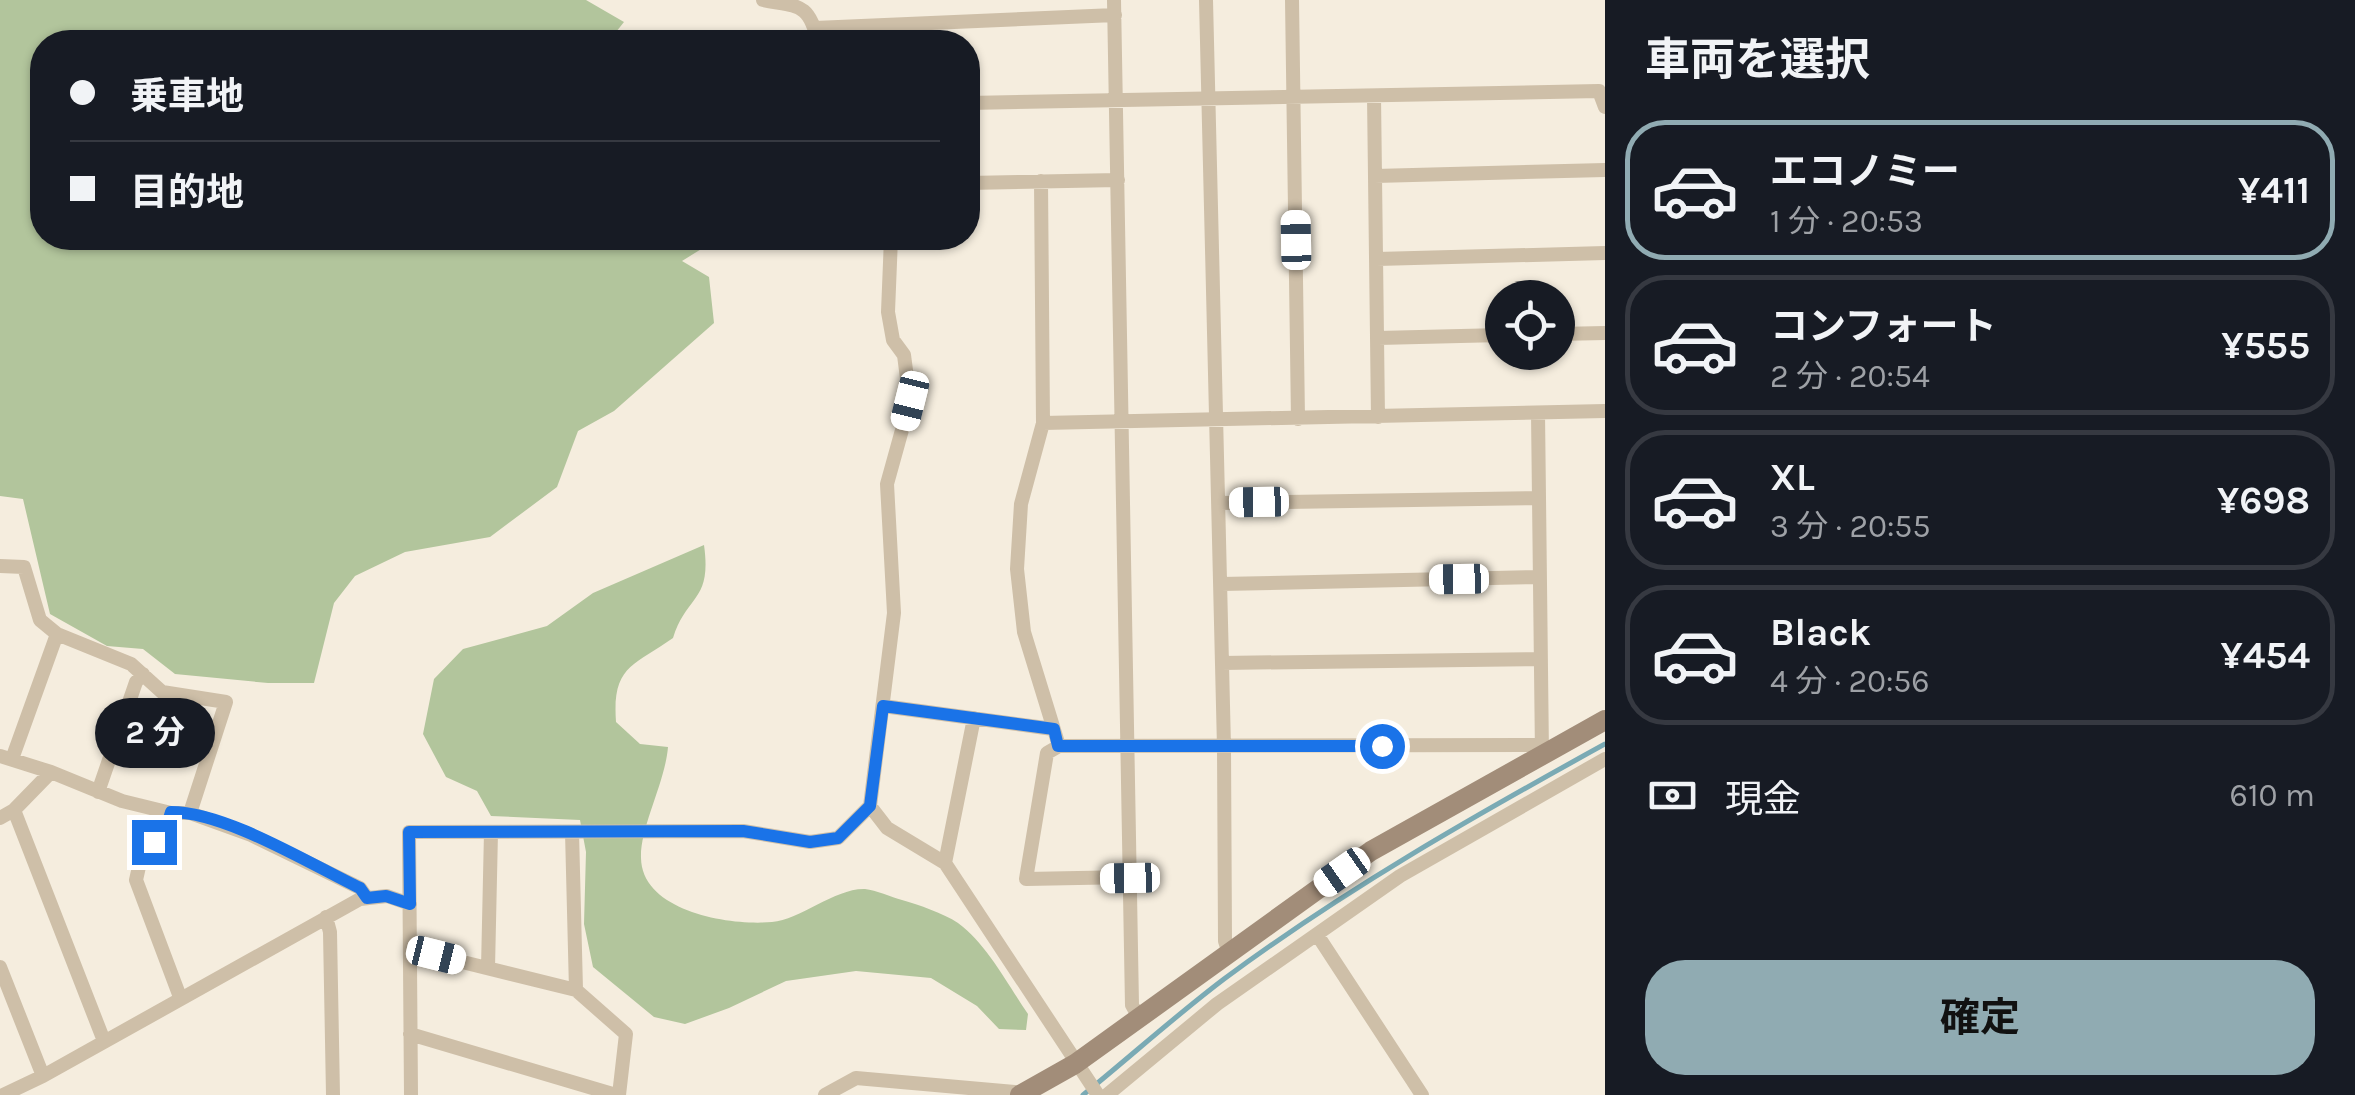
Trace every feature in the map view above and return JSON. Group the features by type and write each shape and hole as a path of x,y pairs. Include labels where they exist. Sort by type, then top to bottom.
{"street":[{"path":"763,0 797,4 812,19 815,30"},
{"path":"1206,0 1224,747 1224,941 1228,952"},
{"path":"1292,0 1298,419"},
{"path":"880,30 1114,8 1132,1005 1138,1016"},
{"path":"980,103 1598,92 1605,107"},
{"path":"1374,96 1378,417"},
{"path":"1376,176 1605,170"},
{"path":"980,183 1118,180"},
{"path":"1041,182 1043,423 1022,504 1017,569 1024,632 1058,746"},
{"path":"411,1095 409,832 743,831 810,842 838,838 870,806 894,613 888,484 910,401 904,355 893,340 888,312 891,250"},
{"path":"1376,259 1605,253"},
{"path":"1575,333 1605,332"},
{"path":"1378,338 1485,335"},
{"path":"1043,423 1605,412"},
{"path":"1538,413 1541,750"},
{"path":"1219,503 1538,498"},
{"path":"0,566 24,566 40,620 57,634 131,664 162,692 226,702 190,812"},
{"path":"1220,584 1539,577"},
{"path":"57,634 6,758 98,792 171,812 190,812 251,835 360,888 367,898"},
{"path":"1222,663 1539,659"},
{"path":"98,792 136,682 143,674"},
{"path":"883,706 1054,729"},
{"path":"944,862 974,718"},
{"path":"824,1095 856,1078 1022,1094 1075,1064 1371,852 1541,750 1605,720"},
{"path":"1130,878 1026,879 1048,753 1058,746 1541,750"},
{"path":"1107,1095 1217,1004 1400,876 1605,758"},
{"path":"50,772 7,814 104,1041"},
{"path":"870,806 886,828 944,862 1098,1095"},
{"path":"171,812 167,825 140,858 136,880 180,998"},
{"path":"488,968 491,832"},
{"path":"572,832 576,990"},
{"path":"3,1095 367,898 386,896 410,904"},
{"path":"326,918 330,932 333,1095"},
{"path":"1318,936 1422,1095"},
{"path":"410,949 576,990 626,1034 618,1095 410,1034"},
{"path":"0,967 43,1076"}],"green space":[{"path":"0,0 586,0 624,22 618,30 30,30 30,250 700,250 682,261 709,277 714,323 614,411 578,431 557,487 490,537 405,552 355,576 334,603 314,683 175,674 143,649 107,646 50,614 23,499 0,496"},
{"path":"704,545 706,564 701,588 673,638 636,662 618,689 616,722 640,744 668,747 642,846 645,876 672,903 692,912 734,921 783,920 842,893 865,889 931,910 958,923 988,953 1028,1014 1026,1030 999,1029 977,1006 931,978 856,971 786,981 685,1024 654,1017 593,967 584,924 586,852 580,820 491,816 477,791 446,777 423,734 434,679 463,649 547,626 593,593"}],"waterway":[{"path":"1083,1095 1269,946 1459,827 1605,744"}],"route":[{"path":"154,842 171,812 190,812 251,835 360,888 367,898 386,896 410,904 409,832 743,831 810,842 838,838 870,806 883,706 1054,729 1058,746 1382,746"}]}
